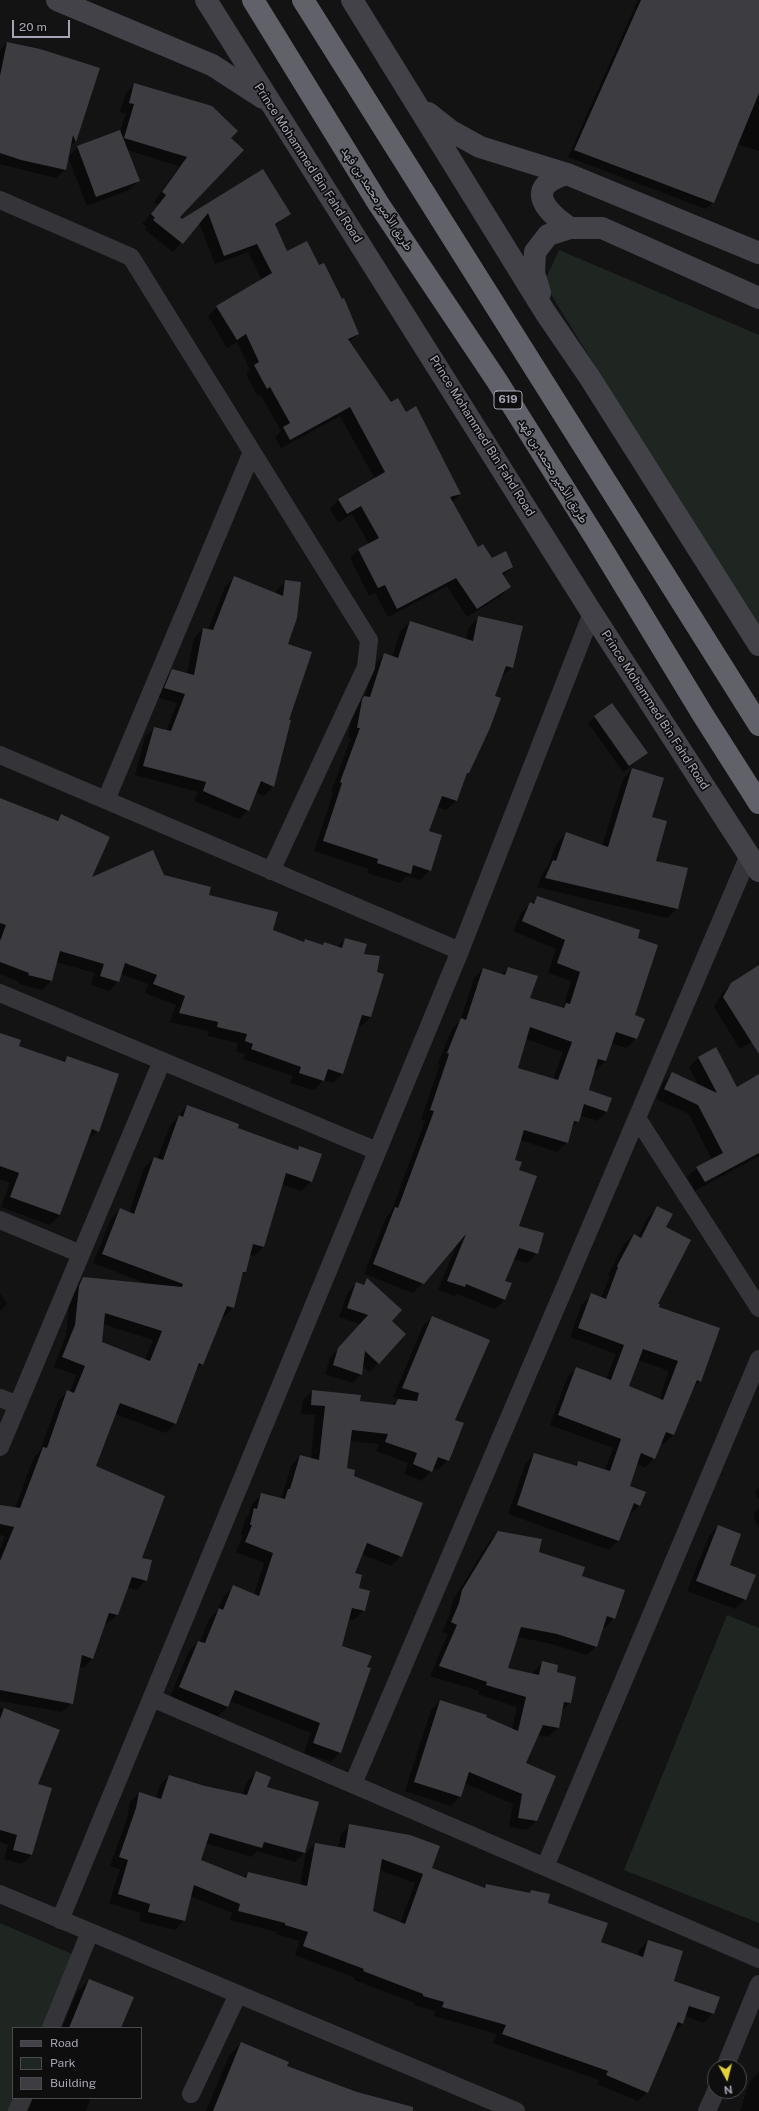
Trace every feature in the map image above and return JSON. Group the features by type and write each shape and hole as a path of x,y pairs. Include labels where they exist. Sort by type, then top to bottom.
{"highway":[{"name":"طريق الأمير محمد بن فهد","path":"253,0 378,203 497,381 580,512 759,803"},
{"path":"303,0 759,725"}],"main road":[{"path":"57,0 212,65 269,102"},
{"name":"Prince Mohammed Bin Fahd Road","path":"206,0 269,102 437,363 592,613 754,863"},
{"path":"352,0 545,312 590,378 759,645"},
{"path":"415,102 451,132 480,146 567,174 759,253"},
{"path":"567,174 552,178 545,188 542,198 546,208 570,228"},
{"path":"545,312 534,273 535,252 548,235 570,228 602,228 759,298"}],"street":[{"path":"0,200 131,257 369,640 366,667 271,871"},
{"path":"106,800 252,452"},
{"path":"60,1920 460,951 592,613"},
{"path":"0,755 460,951"},
{"path":"353,1784 637,1118 754,863"},
{"path":"0,993 377,1151"},
{"path":"0,1447 162,1061"},
{"path":"637,1118 759,1308"},
{"path":"0,1220 81,1254"},
{"path":"545,1867 759,1359"},
{"path":"0,1398 18,1405"},
{"path":"152,1698 759,1959"},
{"path":"0,1894 238,1994 481,2104 516,2111"},
{"path":"51,2027 90,1932"},
{"path":"728,2059 759,1984"},
{"path":"191,2094 238,1994"},
{"path":"17,2111 23,2099"},
{"path":"707,2111 712,2099"}],"green space":[{"path":"559,250 759,335 759,632 544,283"},
{"path":"727,1615 759,1628 759,1923 624,1870"},
{"path":"0,1923 72,1954 42,2027 12,2027 12,2099 14,2099 8,2111 0,2111"}],"building":[{"path":"641,0 759,0 759,93 714,203 574,150"},
{"path":"7,42 40,49 100,68 76,142 73,135 66,170 21,160 0,153 0,76"},
{"path":"134,83 212,106 238,131 231,138 244,150 180,217 182,219 263,169 291,214 275,224 287,251 307,241 319,265 324,263 342,299 344,298 359,334 348,339 391,402 398,398 406,412 416,406 461,494 450,497 478,547 483,544 492,558 506,551 513,567 502,573 511,587 477,609 456,578 397,609 385,585 378,588 358,549 379,538 361,506 347,514 338,499 385,472 350,407 290,440 283,427 290,423 270,387 267,389 254,365 259,362 246,334 237,340 216,306 272,273 257,244 224,256 208,213 183,244 153,220 155,218 151,214 166,195 162,192 187,157 124,138 134,104 129,103"},
{"path":"120,130 140,181 96,197 77,146"},
{"path":"234,576 283,596 285,580 301,582 297,618 288,644 312,652 289,720 291,720 274,787 261,781 249,811 203,791 206,782 143,766 154,727 171,731 185,694 164,688 172,669 194,675 203,628 213,630"},
{"path":"478,616 523,626 513,668 506,666 495,696 501,698 490,728 469,773 467,773 457,801 442,796 429,831 442,835 431,871 413,865 411,874 377,863 378,859 323,841 342,783 340,782 360,728 357,728 362,700 364,696 370,697 384,653 398,658 410,621 473,641"},
{"path":"612,703 648,753 629,766 594,716"},
{"path":"632,768 664,778 652,817 667,821 656,861 688,868 678,909 545,878 553,860 556,861 566,832 608,847"},
{"path":"0,798 58,821 61,814 110,837 92,877 153,850 164,875 211,887 209,895 278,912 273,930 304,942 305,939 323,945 324,942 342,948 345,938 367,944 364,954 380,956 377,972 384,974 371,1017 362,1015 343,1074 328,1069 324,1081 299,1073 301,1067 251,1049 253,1044 245,1041 247,1034 217,1027 218,1022 179,1013 185,996 153,984 157,975 125,963 119,982 100,976 104,964 60,951 52,981 28,975 29,973 0,962 0,941 6,925 0,923"},
{"path":"537,896 640,930 638,938 658,945 635,1015 645,1019 637,1039 616,1032 606,1061 598,1059 589,1090 612,1098 607,1112 584,1104 579,1122 574,1121 568,1143 524,1130 515,1160 522,1162 519,1170 537,1176 519,1226 544,1233 538,1254 519,1248 505,1281 512,1283 505,1300 466,1284 465,1287 447,1281 466,1234 424,1284 373,1264 395,1207 398,1208 434,1111 430,1110 449,1054 447,1053 461,1018 466,1020 483,968 505,975 508,967 538,976 530,998 564,1008 566,1003 570,1004 580,972 557,963 565,940 522,921 530,902 534,904","holes":["530,1027 572,1042 558,1080 518,1068"]},
{"path":"759,965 759,1054 723,997 731,983"},
{"path":"0,1033 21,1040 19,1046 65,1062 67,1056 119,1074 99,1132 92,1129 60,1215 10,1197 19,1173 0,1166"},
{"path":"716,1047 737,1087 759,1074 759,1153 705,1182 696,1167 723,1153 698,1105 664,1089 672,1072 717,1093 698,1057"},
{"path":"187,1105 239,1124 238,1128 298,1150 299,1146 322,1154 312,1182 286,1173 264,1247 253,1244 246,1272 243,1272 234,1308 227,1306 203,1365 199,1363 176,1424 120,1403 96,1466 165,1496 142,1558 152,1560 147,1581 132,1577 118,1615 109,1613 93,1659 82,1655 73,1704 0,1690 0,1561 14,1527 0,1524 0,1505 20,1508 43,1447 47,1448 67,1390 74,1393 85,1366 62,1357 75,1325 79,1286 83,1277 182,1287 183,1284 102,1254 120,1208 134,1214 154,1157 163,1160 179,1115 183,1117","holes":["105,1313 162,1331 150,1361 102,1342"]},
{"path":"657,1206 673,1214 666,1227 691,1240 658,1304 660,1304 659,1307 720,1328 701,1382 697,1380 674,1435 666,1432 655,1459 641,1453 630,1486 646,1492 640,1506 634,1503 619,1541 517,1505 534,1453 577,1466 578,1461 610,1471 621,1439 558,1415 576,1367 611,1380 624,1345 578,1328 591,1293 606,1299 618,1267 617,1266 634,1234 641,1238","holes":["643,1349 678,1361 663,1400 629,1386"]},
{"path":"367,1278 402,1310 392,1321 406,1334 379,1364 365,1351 362,1375 333,1365 338,1348 368,1315 347,1308 356,1282 364,1285"},
{"path":"432,1316 490,1340 455,1420 464,1423 449,1461 438,1457 432,1472 413,1464 417,1453 385,1442 388,1434 352,1430 347,1468 355,1470 354,1476 423,1503 402,1557 367,1543 355,1573 362,1575 359,1588 370,1591 365,1611 352,1608 342,1646 372,1656 367,1667 371,1668 341,1753 313,1743 320,1723 235,1690 228,1707 179,1687 198,1641 205,1643 219,1608 223,1610 233,1585 259,1596 273,1553 245,1542 252,1525 250,1525 254,1508 257,1509 261,1493 285,1499 288,1489 290,1489 300,1455 319,1460 325,1406 311,1405 312,1390 361,1395 360,1401 395,1405 398,1399 417,1401 419,1393 402,1388"},
{"path":"718,1525 741,1534 730,1565 756,1575 746,1600 696,1581"},
{"path":"498,1531 542,1539 539,1552 585,1567 582,1576 625,1590 615,1619 607,1616 597,1647 557,1634 521,1627 508,1668 539,1675 542,1661 558,1665 557,1672 576,1677 571,1703 564,1702 559,1728 543,1725 526,1763 556,1776 537,1821 518,1818 522,1794 469,1772 461,1797 414,1782 440,1700 487,1715 486,1717 518,1731 526,1697 486,1685 487,1682 439,1666 457,1625 451,1622 459,1603 462,1590"},
{"path":"4,1708 60,1730 38,1784 52,1788 32,1855 13,1850 17,1835 0,1830 0,1719"},
{"path":"256,1771 271,1777 267,1787 319,1802 305,1853 264,1842 262,1848 210,1833 201,1860 246,1878 248,1872 307,1886 315,1843 345,1848 349,1824 410,1835 440,1846 432,1868 485,1888 486,1884 530,1893 531,1890 550,1894 548,1903 608,1923 601,1942 643,1957 648,1940 683,1951 674,1981 720,1997 714,2014 689,2006 683,2024 678,2022 648,2093 606,2075 608,2071 502,2034 506,2025 442,2007 444,2002 423,1996 423,1994 363,1971 364,1969 303,1946 308,1932 285,1925 285,1923 238,1911 240,1904 194,1885 185,1921 148,1912 150,1904 118,1894 128,1860 119,1857 136,1808 139,1792 161,1799 169,1775 205,1786 247,1795","holes":["382,1859 423,1874 405,1924 373,1911"]},
{"path":"89,1979 134,1997 121,2027 69,2027"},
{"path":"241,2042 289,2062 287,2066 357,2092 413,2107 413,2111 213,2111"}]}
